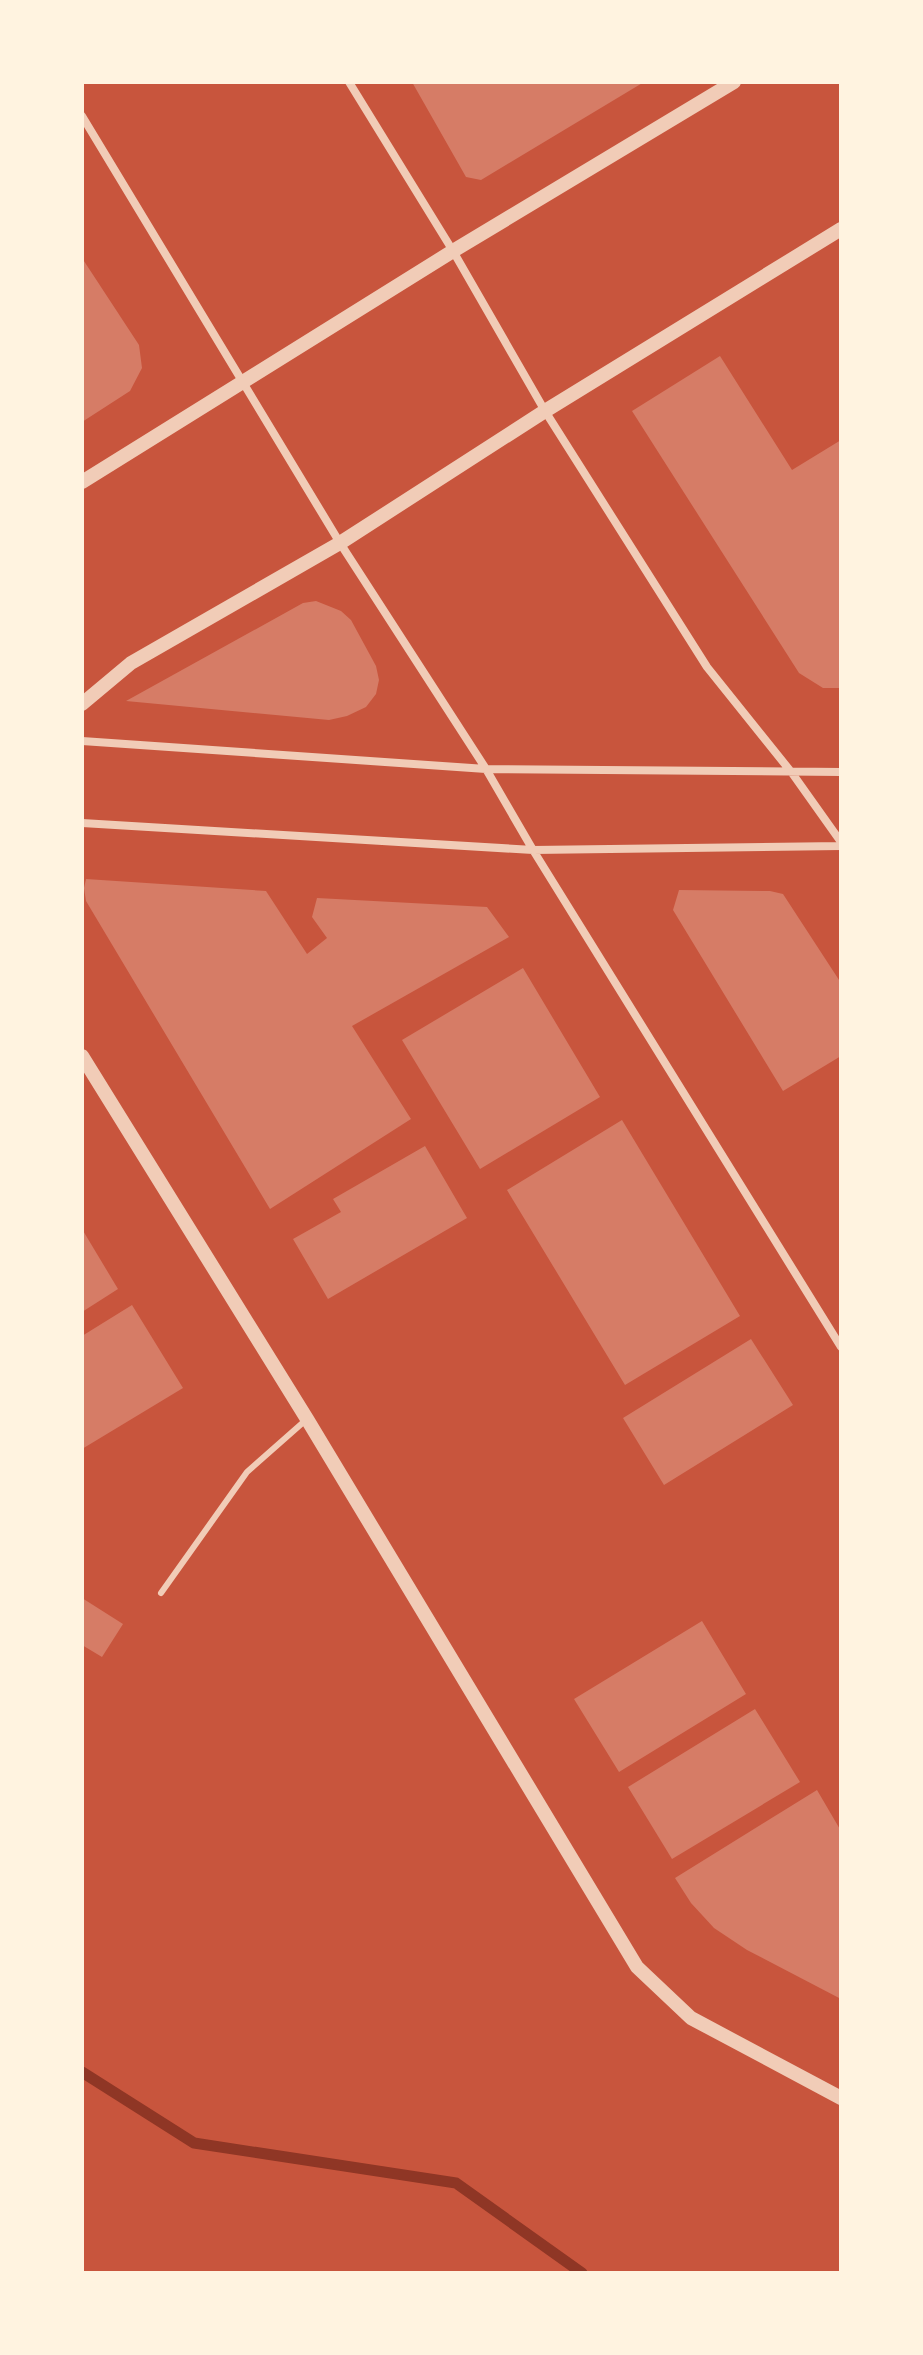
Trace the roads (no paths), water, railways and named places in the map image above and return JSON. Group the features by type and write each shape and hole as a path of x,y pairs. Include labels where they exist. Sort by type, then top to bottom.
{"street":[{"path":"349,82 453,251 545,411 707,667 792,773 841,844"},
{"path":"82,482 453,251 734,82"},
{"path":"82,116 340,543 486,769 841,1347"},
{"path":"82,704 131,663 340,543 545,411 841,229"},
{"path":"82,741 486,769 841,772"},
{"path":"82,823 533,850 841,844"},
{"path":"82,1056 307,1419 637,1967 691,2018 841,2098"}],"lane":[{"path":"161,1593 247,1472 307,1419"}],"waterway":[{"path":"82,2072 194,2143 456,2183 582,2273"}]}
